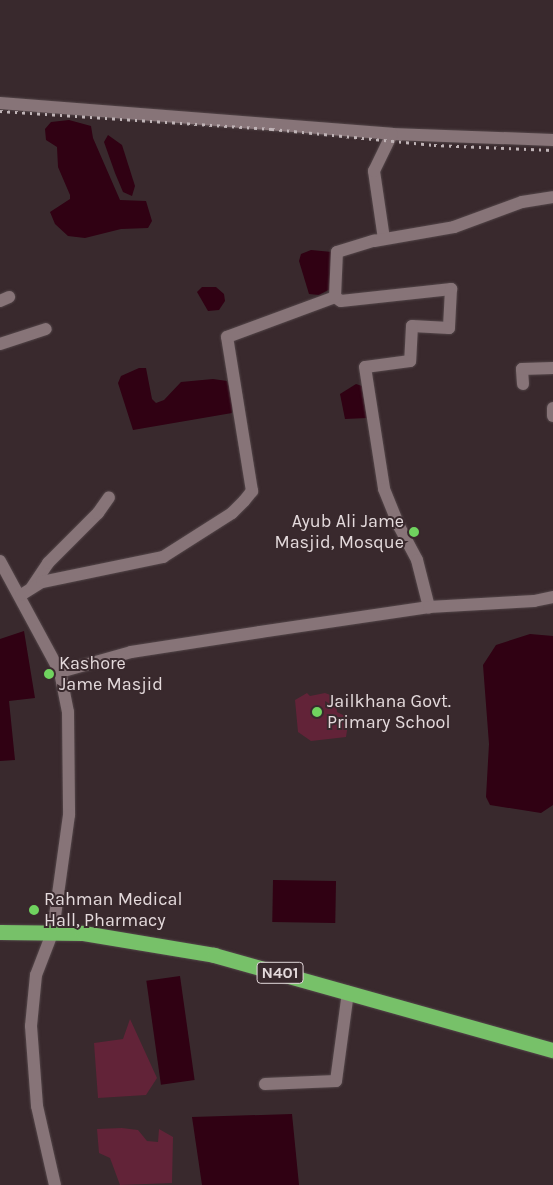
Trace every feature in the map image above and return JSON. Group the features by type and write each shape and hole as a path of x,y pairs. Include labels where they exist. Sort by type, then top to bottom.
{"highway":[{"name":"N401","path":"0,932 53,931 129,939 214,955 553,1050"}],"street":[{"path":"0,103 392,134 553,140"},
{"path":"384,239 374,171 392,134"},
{"path":"335,297 337,252 384,239 454,227 522,202 553,197"},
{"path":"25,592 42,582 163,556 232,513 252,491 227,337 335,297 341,300 451,289 449,328 412,326 410,362 365,367 384,489 399,526 418,560 429,607"},
{"path":"0,344 46,329"},
{"path":"523,384 522,369 553,368"},
{"path":"553,408 553,416"},
{"path":"25,592 48,563 98,513 109,496"},
{"path":"0,561 25,592 60,672 68,712 70,815 53,931 36,975 30,1026 37,1106 56,1185"},
{"path":"60,672 130,652 429,607 552,599"},
{"path":"265,1084 336,1082 348,992"}],"shaded area":[{"path":"69,120 91,126 93,138 120,200 146,201 152,221 148,228 121,229 85,238 68,236 55,224 50,212 70,199 70,195 58,167 57,147 46,140 45,129 51,122"},
{"path":"108,135 122,145 135,186 132,196 123,192 115,173 104,142"},
{"path":"311,250 332,252 332,288 319,295 309,294 299,261 301,254"},
{"path":"202,287 216,287 224,294 225,301 219,310 208,311 197,292"},
{"path":"139,368 146,368 152,399 156,403 164,400 181,382 213,379 227,381 233,392 232,413 133,430 118,383 121,376"},
{"path":"356,384 362,386 367,418 345,419 340,394"},
{"path":"24,631 35,698 9,701 15,760 0,761 0,639"},
{"path":"530,634 553,636 553,805 541,813 490,805 486,797 489,744 483,665 496,645"},
{"path":"307,693 310,696 325,693 336,697 337,712 349,718 346,737 311,741 298,732 295,700"},
{"path":"273,880 336,881 335,923 272,922"},
{"path":"180,976 195,1080 161,1085 146,981"},
{"path":"130,1019 157,1078 146,1095 98,1098 94,1043 123,1039"},
{"path":"292,1114 299,1185 202,1185 192,1117"},
{"path":"122,1128 138,1130 147,1141 158,1142 159,1129 173,1137 172,1183 120,1185 110,1158 99,1153 97,1129"}],"railway":[{"path":"0,111 272,129 434,145 553,150"}],"place":[{"name":"Ayub Ali Jame Masjid, Mosque","path":"414,532"},
{"name":"Kashore Jame Masjid","path":"49,674"},
{"name":"Jailkhana Govt. Primary School","path":"317,712"},
{"name":"Rahman Medical Hall, Pharmacy","path":"34,910"}]}
